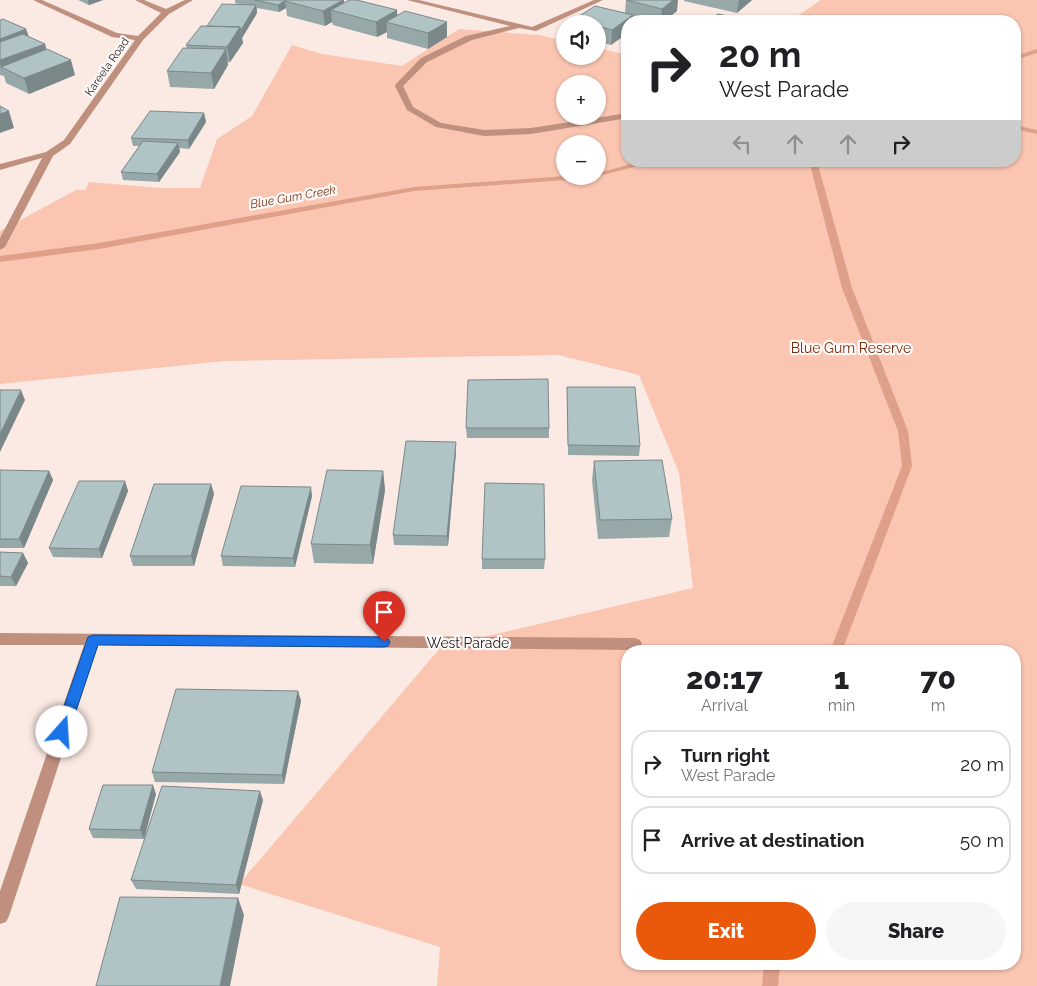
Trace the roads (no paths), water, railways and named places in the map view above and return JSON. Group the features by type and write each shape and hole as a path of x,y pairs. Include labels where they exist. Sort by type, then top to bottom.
{"street":[{"path":"36,0 115,35 140,38"},
{"path":"138,0 166,12"},
{"name":"Kareela Road","path":"49,154 68,142 140,38 166,12 190,0"},
{"path":"410,0 533,29 600,0"},
{"path":"518,26 469,38 424,60 399,86 410,108 439,125 484,133 531,131 621,116"},
{"path":"0,167 49,154"},
{"path":"0,247 49,154"},
{"name":"West Parade","path":"0,639 635,644"},
{"path":"0,916 93,640"}],"waterway":[{"name":"Blue Gum Creek","path":"1021,56 1037,51"},
{"path":"1021,128 1037,132"},
{"name":"Blue Gum Creek","path":"606,173 629,167"},
{"path":"815,167 847,288 903,431 907,466 838,645"},
{"name":"Blue Gum Creek","path":"0,259 99,246 414,189 556,179"},
{"path":"770,986 771,970"}],"park label":[{"name":"Blue Gum Reserve","path":"851,348"}]}
